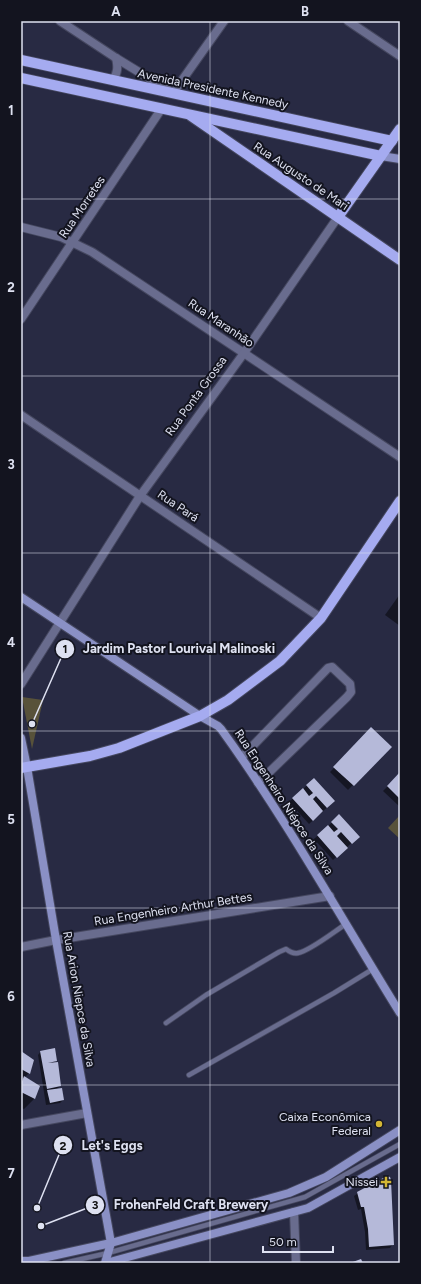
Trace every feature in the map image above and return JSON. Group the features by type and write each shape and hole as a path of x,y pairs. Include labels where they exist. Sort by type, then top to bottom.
{"main road":[{"name":"Avenida Presidente Kennedy","path":"21,60 396,141"},
{"path":"21,78 381,156"},
{"path":"220,136 226,105"},
{"name":"Rua Augusto de Mari","path":"187,114 400,260"},
{"name":"Rua Ponta Grossa","path":"338,217 381,156 396,141 400,128"},
{"path":"24,768 83,757 119,748 200,716 228,700 280,661 321,618 400,501"}],"street":[{"path":"60,21 172,93 224,21"},
{"path":"348,21 400,56"},
{"path":"114,80 118,73 116,58"},
{"name":"Rua Morretes","path":"21,319 74,242 162,108"},
{"path":"381,156 400,160"},
{"name":"Rua Ponta Grossa","path":"21,684 140,496 244,353 338,217"},
{"name":"Rua Maranhão","path":"21,228 51,234 74,242 102,258 400,457"},
{"name":"Rua Pará","path":"21,415 321,618"},
{"name":"Rua Engenheiro Niépce da Silva","path":"21,596 200,716 218,726 242,757 296,841 400,1013"},
{"path":"242,757 328,668 332,667 350,684 351,692 347,697 258,783"},
{"name":"Rua Arion Niepce da Silva","path":"21,738 24,768 110,1243 106,1263"},
{"name":"Rua Engenheiro Arthur Bettes","path":"21,947 56,940 330,896"},
{"path":"21,1125 87,1112"},
{"path":"21,1261 29,1261 110,1243 289,1193 326,1177 400,1130"},
{"path":"106,1263 308,1208 400,1157"},
{"path":"294,1212 296,1263"}],"lane":[{"path":"166,1023 206,995 279,952 286,949 292,953 298,953 308,949 346,924"},
{"path":"189,1075 334,993 373,969"},
{"path":"64,1263 108,1253 305,1197 400,1144"}],"shaded area":[{"path":"22,697 43,700 32,749"},
{"path":"400,815 400,839 388,828"}],"building":[{"path":"371,727 392,747 354,786 333,767"},
{"path":"400,772 400,799 387,786"},
{"path":"314,778 335,801 327,808 316,796 313,799 323,811 313,821 292,798 303,788 309,796 313,793 306,785"},
{"path":"339,814 360,837 352,844 341,832 337,836 348,848 337,858 317,835 328,825 334,832 338,829 331,822"},
{"path":"55,1048 57,1061 48,1063 58,1062 61,1086 47,1089 40,1051"},
{"path":"21,1051 34,1060 30,1074 21,1069"},
{"path":"24,1076 40,1086 35,1099 21,1092 21,1084"},
{"path":"62,1088 64,1100 50,1103 47,1090"},
{"path":"387,1176 390,1177 391,1180 394,1245 369,1247 368,1229 364,1207 361,1207 357,1192"},
{"path":"361,1259 363,1263 350,1263"}],"place":[{"name":"Jardim Pastor Lourival Malinoski","path":"32,724"},
{"name":"Caixa Econômica Federal","path":"379,1124"},
{"name":"Nissei","path":"386,1182"},
{"name":"Let's Eggs","path":"37,1208"},
{"name":"FrohenFeld Craft Brewery","path":"41,1226"}]}
